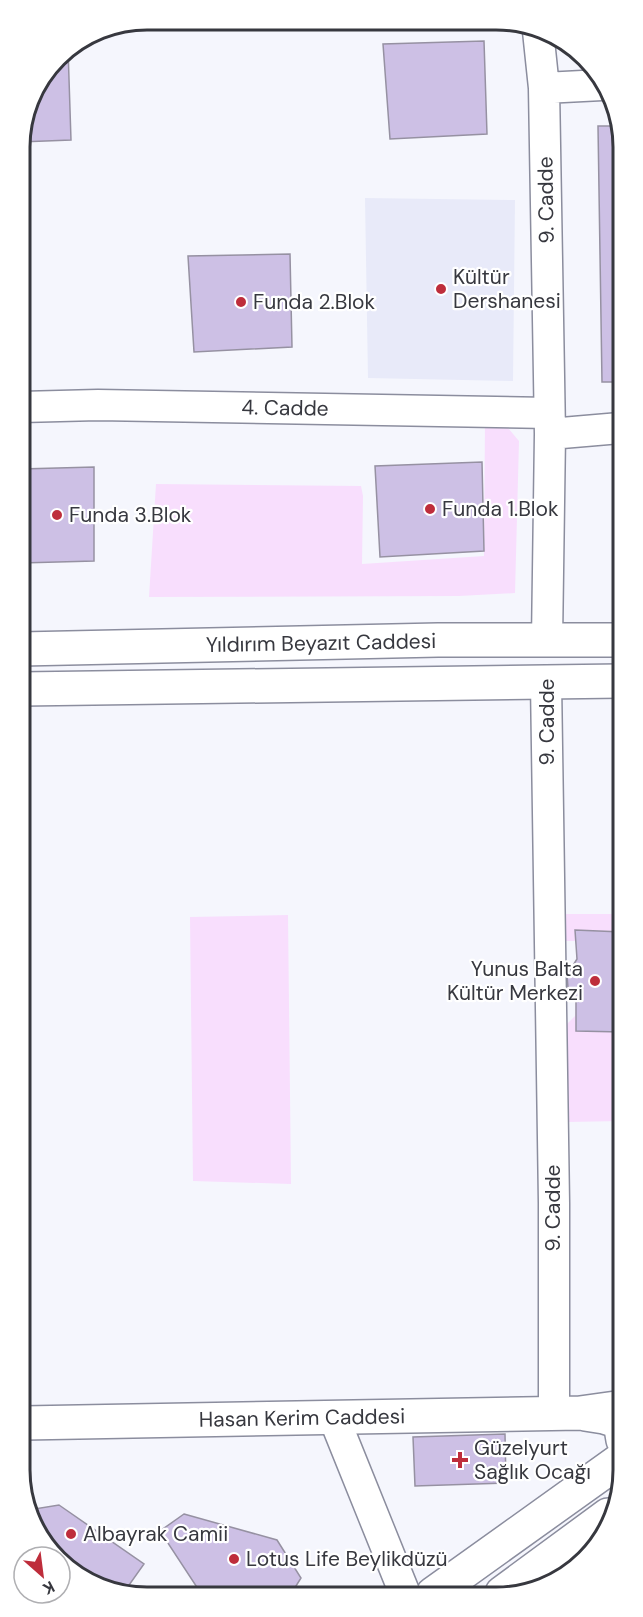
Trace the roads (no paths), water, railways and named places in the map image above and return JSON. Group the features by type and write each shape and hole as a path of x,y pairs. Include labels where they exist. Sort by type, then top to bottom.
{"main road":[{"name":"Yıldırım Beyazıt Caddesi","path":"30,649 438,640 613,640"},
{"name":"9. Cadde","path":"546,641 546,682"},
{"name":"Yıldırım Beyazıt Caddesi","path":"30,689 613,681"},
{"path":"567,1414 613,1408"},
{"path":"567,1414 613,1420"},
{"name":"Hasan Kerim Caddesi","path":"30,1423 567,1414"},
{"path":"442,1587 613,1458"},
{"path":"511,1586 602,1519"}],"street":[{"name":"9. Cadde","path":"539,38 544,88 549,423 546,641"},
{"path":"544,88 595,85"},
{"name":"4. Cadde","path":"30,407 98,405 613,428"},
{"name":"9. Cadde","path":"546,682 554,1215 567,1414"},
{"path":"334,1418 402,1587"}],"place":[{"name":"Kültür Dershanesi","path":"441,289"},
{"name":"Funda 2.Blok","path":"241,302"},
{"name":"Funda 1.Blok","path":"430,509"},
{"name":"Funda 3.Blok","path":"57,515"},
{"name":"Yunus Balta Kültür Merkezi","path":"595,981"},
{"name":"Güzelyurt Sağlık Ocağı","path":"460,1460"},
{"name":"Albayrak Camii","path":"71,1534"},
{"name":"Lotus Life Beylikdüzü","path":"234,1559"}]}
